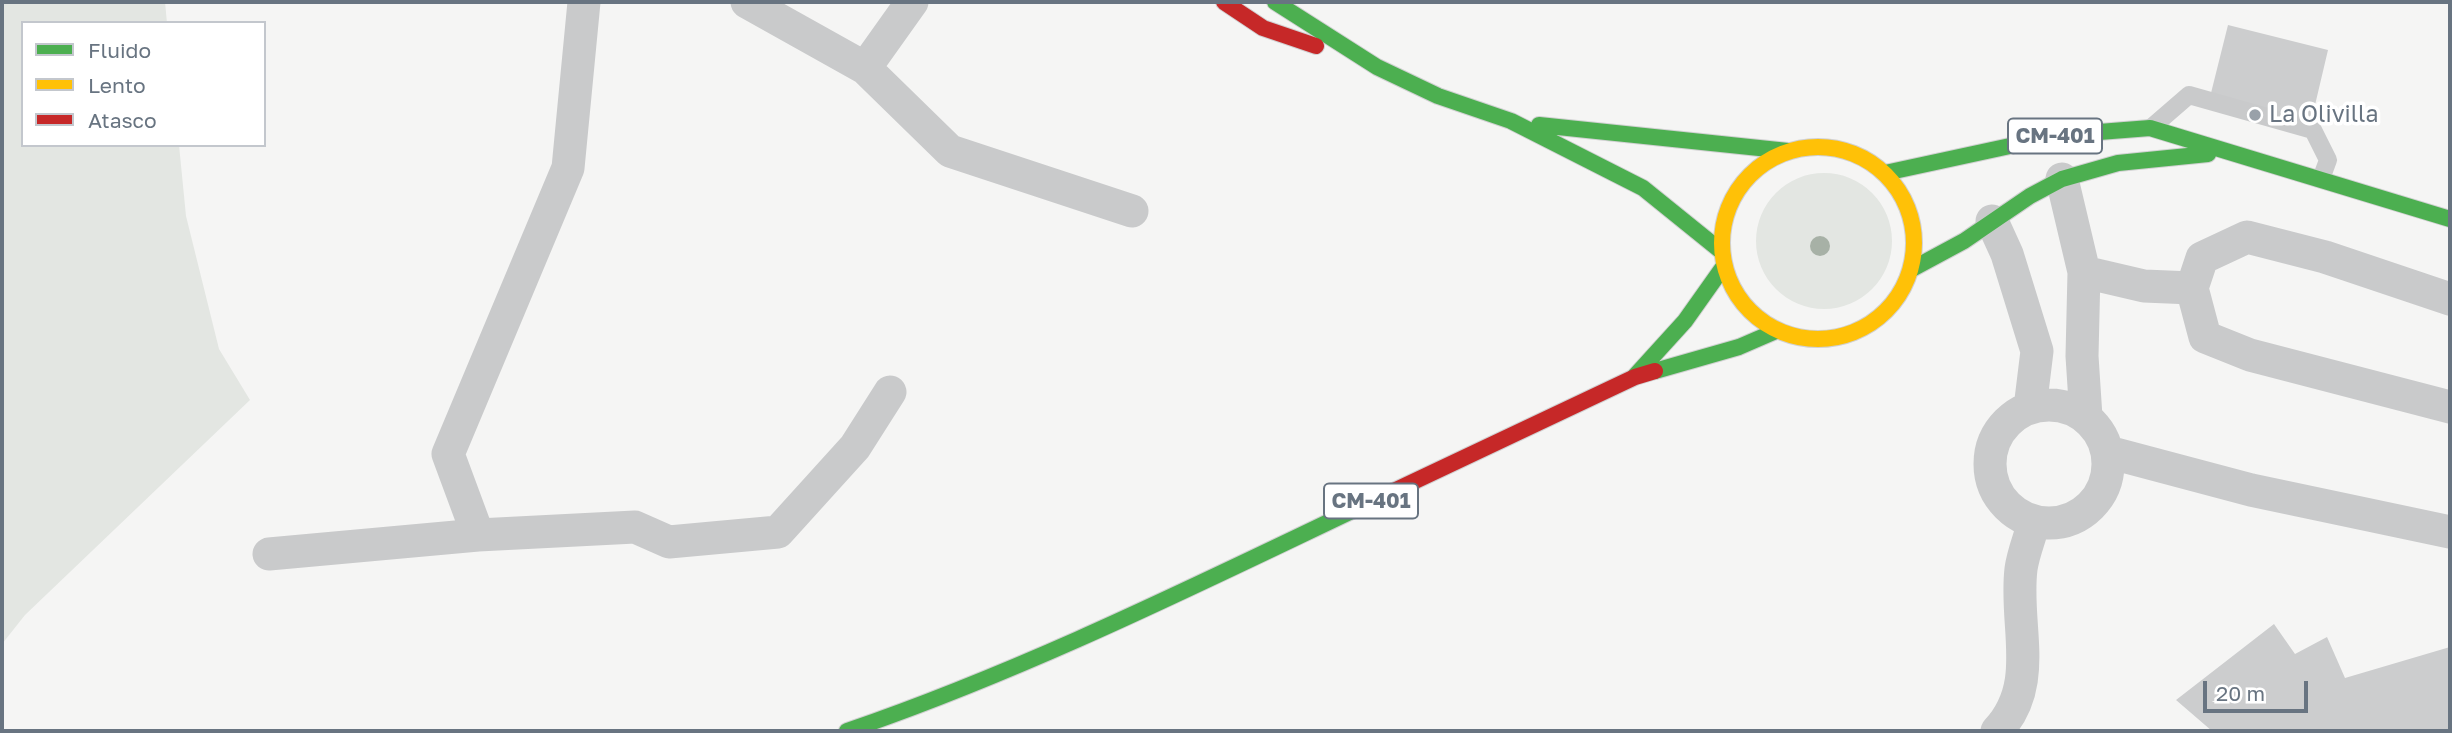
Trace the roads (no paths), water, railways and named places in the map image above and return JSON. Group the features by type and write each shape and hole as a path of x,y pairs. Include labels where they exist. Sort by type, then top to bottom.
{"main road":[{"path":"1224,2 1262,28 1377,67 1438,96 1511,121 1643,188 1722,259"},
{"path":"1275,2 1377,67"},
{"path":"1511,121 1788,151"},
{"name":"CM-401","path":"1885,173 2061,135 2150,128 2224,153 2321,179 2450,219"},
{"name":"CM-401","path":"1813,147 1839,149 1864,158 1885,173 1902,193 1912,217 1916,243 1912,269 1901,295 1883,316 1859,332 1832,340 1804,339 1776,331 1753,315 1734,293 1722,259 1723,225 1731,201 1745,179 1765,163 1788,151 1813,147"},
{"name":"CM-401","path":"1912,269 2062,179 2118,163 2224,153"},
{"name":"CM-401","path":"1634,377 1685,321 1722,259"},
{"name":"CM-401","path":"866,728 1109,626 1634,377 1739,347 1776,331"}],"street":[{"path":"478,536 448,454 568,167 584,2"},
{"path":"747,2 865,68 950,151 1132,211"},
{"path":"865,68 912,2"},
{"path":"2062,179 2084,272 2082,356 2086,417"},
{"path":"1992,221 2007,254 2037,351 2030,408"},
{"path":"2450,299 2325,257 2247,237 2202,258 2192,288 2205,337 2250,355 2450,407"},
{"path":"2084,272 2144,286 2192,288"},
{"path":"269,554 478,536 635,527 670,542 778,532 855,447 890,392"},
{"path":"2050,405 2069,408 2086,417 2100,432 2108,452 2109,472 2103,491 2091,507 2074,519 2055,523 2035,522 2017,514 2003,502 1993,485 1989,466 1992,448 2000,430 2013,416 2030,408 2050,405"},
{"path":"2108,452 2251,490 2450,532"},
{"path":"1997,731 2013,714 2026,653 2020,618 2021,568 2035,522"}],"lane":[{"path":"2150,128 2189,95 2313,130 2328,160 2321,179"}],"place":[{"name":"La Olivilla","path":"2255,115"}]}
